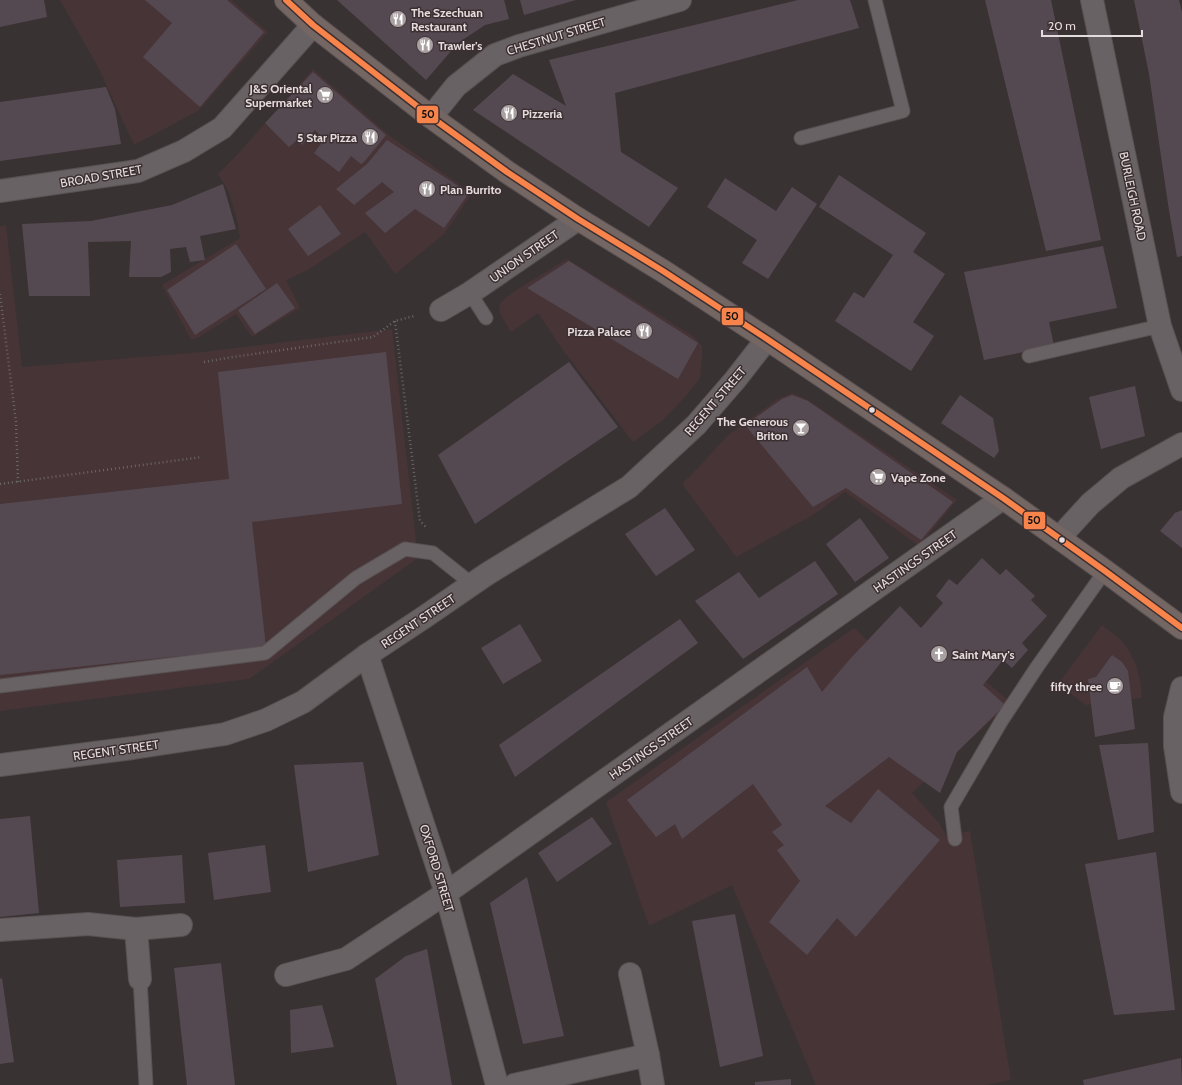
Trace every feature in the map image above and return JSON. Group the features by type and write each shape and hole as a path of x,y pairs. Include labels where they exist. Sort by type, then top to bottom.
{"main road":[{"path":"286,0 313,25 431,116 507,172 767,339 1003,498 1182,628"}],"street":[{"name":"CHESTNUT STREET","path":"431,116 456,86 495,55 519,46 680,0"},
{"name":"BURLEIGH ROAD","path":"1092,0 1160,326 1182,390"},
{"name":"BROAD STREET","path":"0,192 138,171 184,151 222,128 313,25"},
{"name":"UNION STREET","path":"442,310 470,293 578,219"},
{"name":"REGENT STREET","path":"0,764 133,748 225,734 266,720 303,702 367,655 472,584 628,487 696,425 735,380 767,339"},
{"path":"1059,538 1090,504 1121,478 1182,444"},
{"name":"HASTINGS STREET","path":"286,975 346,959 446,893 1003,498"},
{"name":"OXFORD STREET","path":"367,655 446,893 496,1085"},
{"path":"1182,688 1175,716 1175,746 1182,792"},
{"path":"0,930 88,924 136,929 181,925"},
{"path":"136,929 140,979"},
{"path":"630,974 653,1085"},
{"path":"514,1085 648,1055"}],"lane":[{"path":"801,138 903,110 875,0"},
{"path":"470,293 486,318"},
{"path":"1029,356 1160,326"},
{"path":"0,686 265,653 356,578 405,550 433,553 472,584"},
{"path":"955,839 950,807 1002,720 1105,571"},
{"path":"140,979 146,1085"}],"path":[{"path":"0,294 16,422 18,482"},
{"path":"204,362 373,337 395,321 442,310"},
{"path":"395,321 420,521 430,530"},
{"path":"0,484 202,457"}],"shaded area":[{"path":"60,0 231,0 268,32 198,111 134,145 98,67"},
{"path":"313,69 391,137 472,193 444,234 395,274 365,232 308,270 286,280 300,308 252,337 236,314 199,337 191,340 162,285 240,238 237,220 228,190 218,174 236,156"},
{"path":"6,225 22,367 203,352 392,329 418,558 249,679 0,711 0,226"},
{"path":"567,259 693,336 702,346 700,378 686,396 662,421 633,442 565,353 538,313 511,332 499,309 501,302 513,292"},
{"path":"792,393 808,400 957,500 919,546 845,492 813,515 736,557 682,484 728,435 778,399"},
{"path":"1102,625 1121,640 1130,652 1136,665 1142,698 1086,705 1058,684"},
{"path":"854,628 945,712 982,678 1009,701 1000,712 912,793 939,823 946,835 970,831 1011,1080 985,1085 816,1085 732,885 649,926 606,802"}],"building":[{"path":"0,0 44,0 47,17 0,27"},
{"path":"145,0 227,0 264,32 200,107 143,57 172,23"},
{"path":"337,0 504,0 509,19 485,25 458,43 426,80"},
{"path":"520,0 576,0 524,15"},
{"path":"798,0 850,0 859,28 615,93 621,152 678,188 649,227 473,110 513,74 566,106 549,60"},
{"path":"985,0 1051,0 1101,240 1046,251"},
{"path":"1134,0 1179,0 1182,12 1182,256 1177,257 1149,74"},
{"path":"313,72 386,135 361,164 351,156 339,172 314,153 324,140 315,130 302,145 297,140 289,147 265,123"},
{"path":"106,87 115,109 121,144 0,161 0,102"},
{"path":"387,140 469,193 444,228 415,209 385,233 365,213 394,192 382,182 354,205 336,189 367,164"},
{"path":"839,175 926,233 913,252 945,274 913,322 934,336 911,371 835,321 854,292 864,298 893,255 819,207"},
{"path":"725,178 776,211 792,187 817,204 768,279 742,263 757,240 707,207"},
{"path":"223,184 236,229 200,236 205,260 190,262 186,247 170,249 171,272 161,277 129,277 131,241 88,242 90,296 29,296 22,224 91,221 172,205"},
{"path":"320,205 341,234 308,256 288,229"},
{"path":"236,244 266,289 195,335 167,290"},
{"path":"1103,246 1117,308 1049,322 1054,346 984,360 964,272"},
{"path":"569,261 698,343 678,379 527,288"},
{"path":"277,283 295,308 255,334 238,310"},
{"path":"386,352 402,504 252,522 266,647 0,675 0,504 229,479 218,372"},
{"path":"569,362 618,427 475,524 438,455"},
{"path":"1135,386 1145,436 1101,449 1089,397"},
{"path":"792,395 808,401 953,502 921,540 846,488 813,507 745,425 782,399"},
{"path":"960,395 993,418 999,451 994,458 941,423"},
{"path":"665,508 695,550 656,576 625,534"},
{"path":"1182,510 1182,548 1160,531 1175,513"},
{"path":"860,518 889,558 855,582 826,544"},
{"path":"982,558 1000,575 1006,569 1035,596 1031,600 1047,616 1022,643 1028,650 1012,668 1003,660 983,685 1005,705 957,752 940,793 889,757 825,806 851,823 878,789 940,840 856,937 837,918 807,955 769,922 800,881 777,850 784,845 772,832 782,825 753,784 682,839 675,824 656,837 627,800 807,667 822,692 850,659 900,606 921,628 943,603 936,596 949,579 957,585"},
{"path":"815,561 838,594 743,659 695,601 739,572 759,598"},
{"path":"680,619 698,643 515,777 499,745"},
{"path":"520,624 542,661 503,684 481,648"},
{"path":"1112,655 1122,662 1128,671 1135,729 1095,737 1088,679 1096,677"},
{"path":"1148,743 1154,832 1118,840 1099,745"},
{"path":"363,762 379,855 308,872 294,765"},
{"path":"30,816 39,913 0,917 0,819"},
{"path":"592,817 612,844 557,882 538,853"},
{"path":"265,845 271,892 214,900 208,853"},
{"path":"1156,852 1175,1010 1114,1015 1085,864"},
{"path":"182,855 185,903 120,907 117,860"},
{"path":"527,877 564,1036 523,1044 490,903"},
{"path":"735,914 763,1056 720,1067 692,921"},
{"path":"427,949 452,1085 397,1085 375,979 406,956"},
{"path":"221,963 235,1085 187,1085 174,968"},
{"path":"2,978 14,1062 0,1064 0,979"},
{"path":"322,1005 334,1047 291,1053 290,1010"},
{"path":"1181,1058 1182,1085 1084,1085 1083,1080"},
{"path":"791,1079 791,1085 755,1085 755,1082"}],"transit line":[{"name":"50","path":"286,0 313,25 431,117 507,172 767,339 1003,498 1182,628"}],"place":[{"name":"The Szechuan Restaurant","path":"398,19"},
{"name":"Trawler's","path":"425,45"},
{"name":"J&S Oriental Supermarket","path":"325,95"},
{"name":"Pizzeria","path":"509,113"},
{"name":"5 Star Pizza","path":"370,137"},
{"name":"Plan Burrito","path":"427,189"},
{"name":"Pizza Palace","path":"644,331"},
{"name":"The Generous Briton","path":"801,428"},
{"name":"Vape Zone","path":"878,477"},
{"name":"Saint Mary's","path":"939,654"},
{"name":"fifty three","path":"1115,686"}]}
